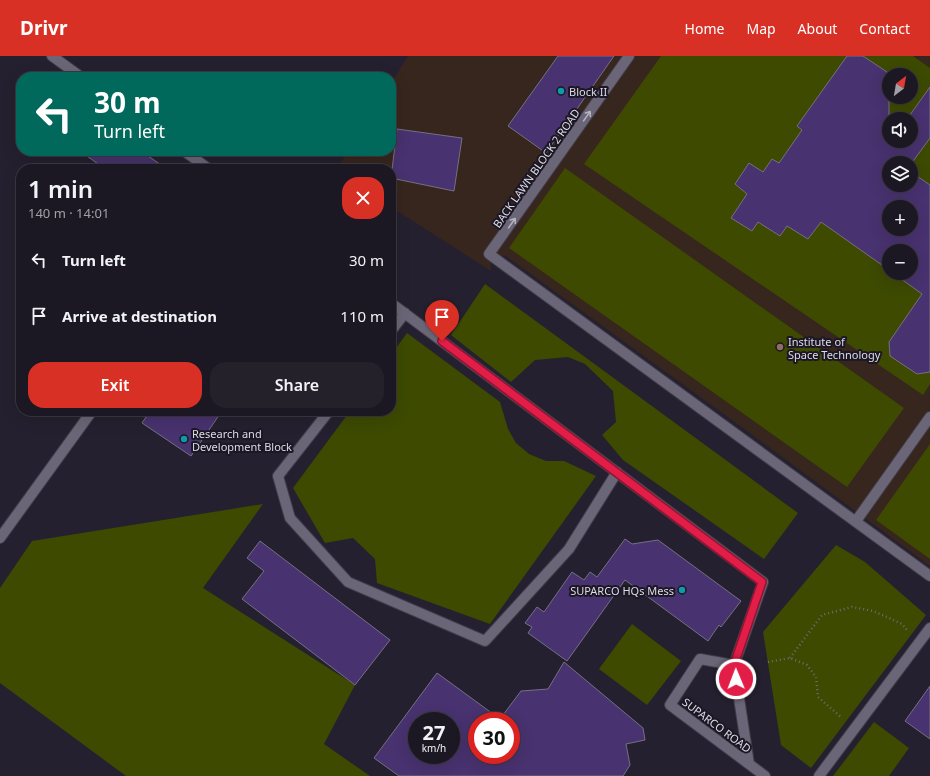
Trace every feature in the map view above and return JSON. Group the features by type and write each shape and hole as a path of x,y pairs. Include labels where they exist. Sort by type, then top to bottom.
{"street":[{"path":"52,56 74,72"},
{"name":"BACK LAWN BLOCK 2 ROAD","path":"630,56 489,254 856,521"},
{"path":"191,156 202,164"},
{"path":"396,307 762,582 734,665"},
{"path":"396,325 405,313"},
{"path":"0,538 88,416"},
{"path":"325,416 278,476 290,518 348,582 485,642 569,549 616,472"},
{"path":"930,417 856,521 930,576"},
{"path":"819,776 930,628"},
{"name":"SUPARCO ROAD","path":"749,764 734,665 700,659 670,705 765,776"}],"path":[{"path":"790,658 822,615 852,607 873,611 902,624 911,635 920,641"},
{"path":"768,662 790,658 807,665 816,677 818,697 855,729"}],"shaded area":[{"name":"Institute of Space Technology","path":"408,56 930,56 930,566 506,256 490,255 491,271 396,210 396,164 340,164 345,156 396,156 396,75"}],"green space":[{"path":"661,56 913,56 930,68 930,384 923,395 584,164"},
{"path":"565,168 904,408 847,487 509,248"},
{"path":"485,284 798,513 764,559 623,460 602,435 616,422 613,391 585,364 568,357 535,360 511,382 451,335"},
{"path":"407,333 500,402 508,429 516,443 529,454 546,461 564,461 596,476 490,624 377,583 375,559 353,538 325,543 293,488 346,416 396,416 396,348"},
{"path":"930,444 930,559 876,520"},
{"path":"263,504 203,588 355,685 324,744 370,776 126,776 0,683 0,588 32,541"},
{"path":"836,545 865,562 926,615 811,768 781,745 763,632"},
{"path":"632,624 681,661 647,705 599,669"},
{"path":"874,722 909,748 889,776 833,776"}],"building":[{"name":"Block II","path":"558,56 614,56 546,153 508,126"},
{"name":"Institute of Space Technology","path":"847,56 863,56 882,69 882,104 889,104 889,112 882,112 882,148 918,148 918,112 912,112 930,87 930,138 917,156 882,156 882,192 918,192 918,177 930,185 930,372 917,374 890,356 889,342 922,294 903,280 918,280 918,244 882,244 882,265 821,222 808,239 787,226 780,236 758,222 752,231 731,218 747,194 735,184 749,163 763,172 772,159 779,163 802,130 797,126"},
{"path":"397,129 462,138 454,191 396,179 396,164 393,164 394,156 396,156"},
{"path":"87,156 148,156 160,164 98,164"},
{"name":"Research and Development Block","path":"147,416 219,416 191,456 142,423"},
{"path":"625,539 632,544 658,540 741,601 721,627 719,625 708,641 625,580 567,661 528,633 532,627 525,623 537,607 544,612 572,572 584,580 590,572 597,577"},
{"path":"260,541 390,640 355,685 242,599 264,571 247,558"},
{"path":"564,662 643,728 645,740 626,744 630,765 623,776 399,776 374,758 408,712 408,764 460,764 460,712 408,712 437,673 490,712 468,712 468,764 520,764 520,712 505,712 521,691 548,689"},
{"path":"930,686 930,739 905,721"}],"place":[{"name":"Block II","path":"561,91"},
{"name":"Institute of Space Technology","path":"780,347"},
{"name":"Research and Development Block","path":"184,439"},
{"name":"SUPARCO HQs Mess","path":"682,590"}],"route":[{"path":"442,341 762,582 734,665 736,679"}]}
